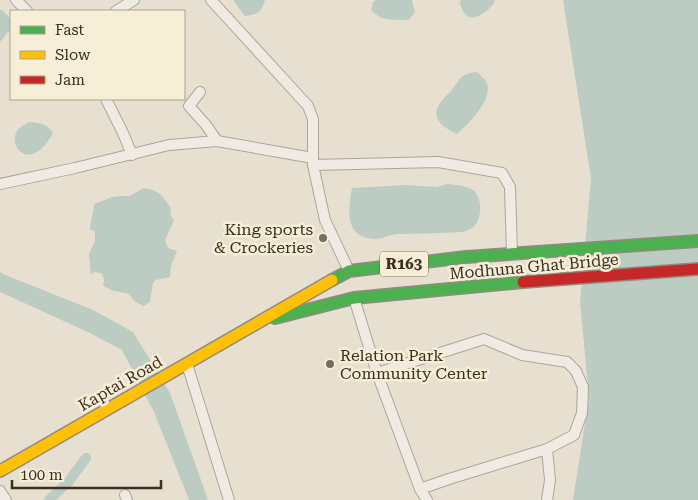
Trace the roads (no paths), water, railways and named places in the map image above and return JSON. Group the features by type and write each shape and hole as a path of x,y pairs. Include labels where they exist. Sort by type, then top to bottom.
{"main road":[{"name":"Modhuna Ghat Bridge","path":"512,254 698,242"},
{"name":"R163","path":"257,323 349,272 466,257 512,254"},
{"name":"Modhuna Ghat Bridge","path":"257,323 354,298 558,279 698,269"},
{"name":"Kaptai Road","path":"0,471 257,323"}],"street":[{"path":"16,0 26,10"},
{"path":"118,10 134,0"},
{"path":"211,0 308,106 313,119 313,161 325,220 349,272"},
{"path":"200,92 189,106 217,141"},
{"path":"106,100 132,155"},
{"path":"0,184 169,145 217,141 313,161 438,162 502,173 510,187 512,254"},
{"path":"354,298 377,373 420,489 427,500"},
{"path":"377,373 484,339 522,355 567,362 576,372 583,387 582,413 574,435 547,449 420,489"},
{"path":"187,364 229,500"},
{"path":"547,449 550,480 547,500"},
{"path":"0,492 6,500"}],"waterway":[{"path":"49,500 69,481 86,458"}],"place":[{"name":"King sports & Crockeries","path":"323,238"},
{"name":"Relation Park Community Center","path":"330,364"}]}
